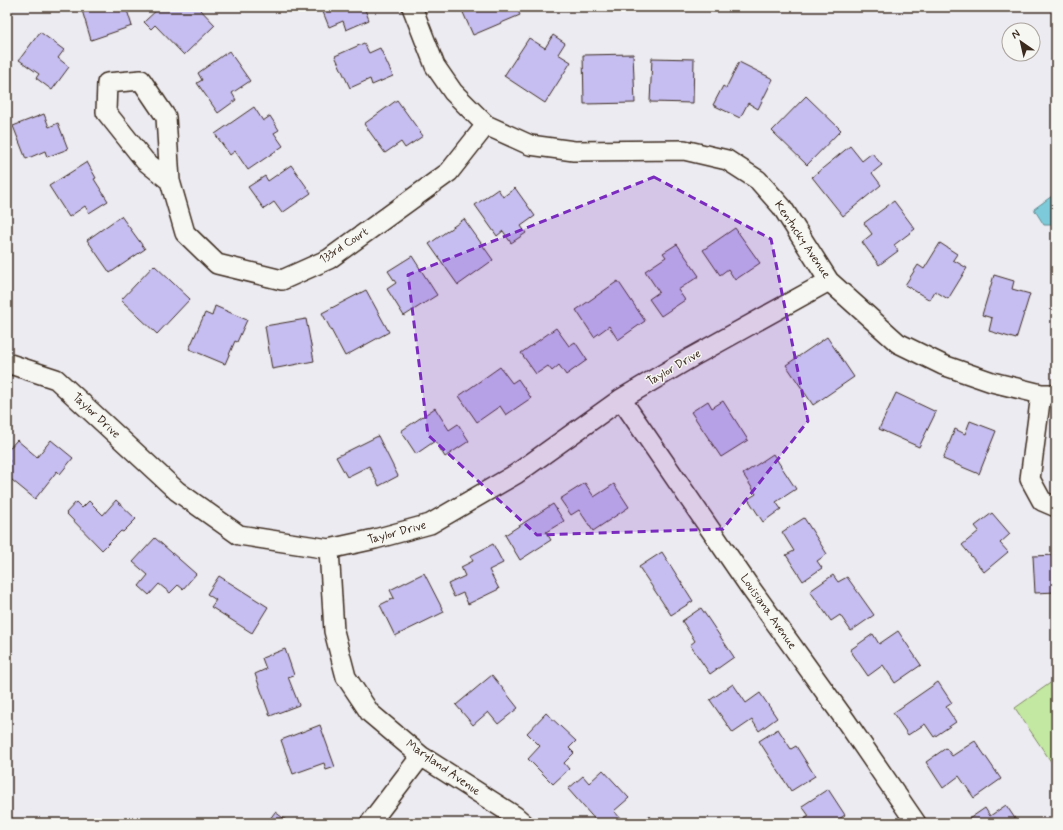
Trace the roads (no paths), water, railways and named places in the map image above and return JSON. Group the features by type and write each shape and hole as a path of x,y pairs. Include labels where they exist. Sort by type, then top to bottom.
{"street":[{"name":"Kentucky Avenue","path":"412,7 435,66 453,92 486,124 530,145 574,151 684,150 727,160 758,180 782,207 829,281 898,342 943,365 992,382 1048,394"},
{"name":"133rd Court","path":"170,181 145,161 106,112 106,83 141,80 166,117 170,181 185,233 217,264 282,280 329,259 449,172 486,124"},
{"name":"Taylor Drive","path":"7,363 56,379 176,491 239,535 329,549 375,539 430,524 516,474 621,400 692,357 829,281"},
{"path":"1048,394 1030,479 1042,501 1056,507"},
{"name":"Louisiana Avenue","path":"621,400 749,586 846,721 916,823"},
{"name":"Maryland Avenue","path":"329,549 334,631 346,677 370,713 421,756 515,816 523,823"},
{"path":"370,823 421,756"}],"water":[{"path":"1056,195 1056,225 1044,225 1034,209 1052,196"}]}
